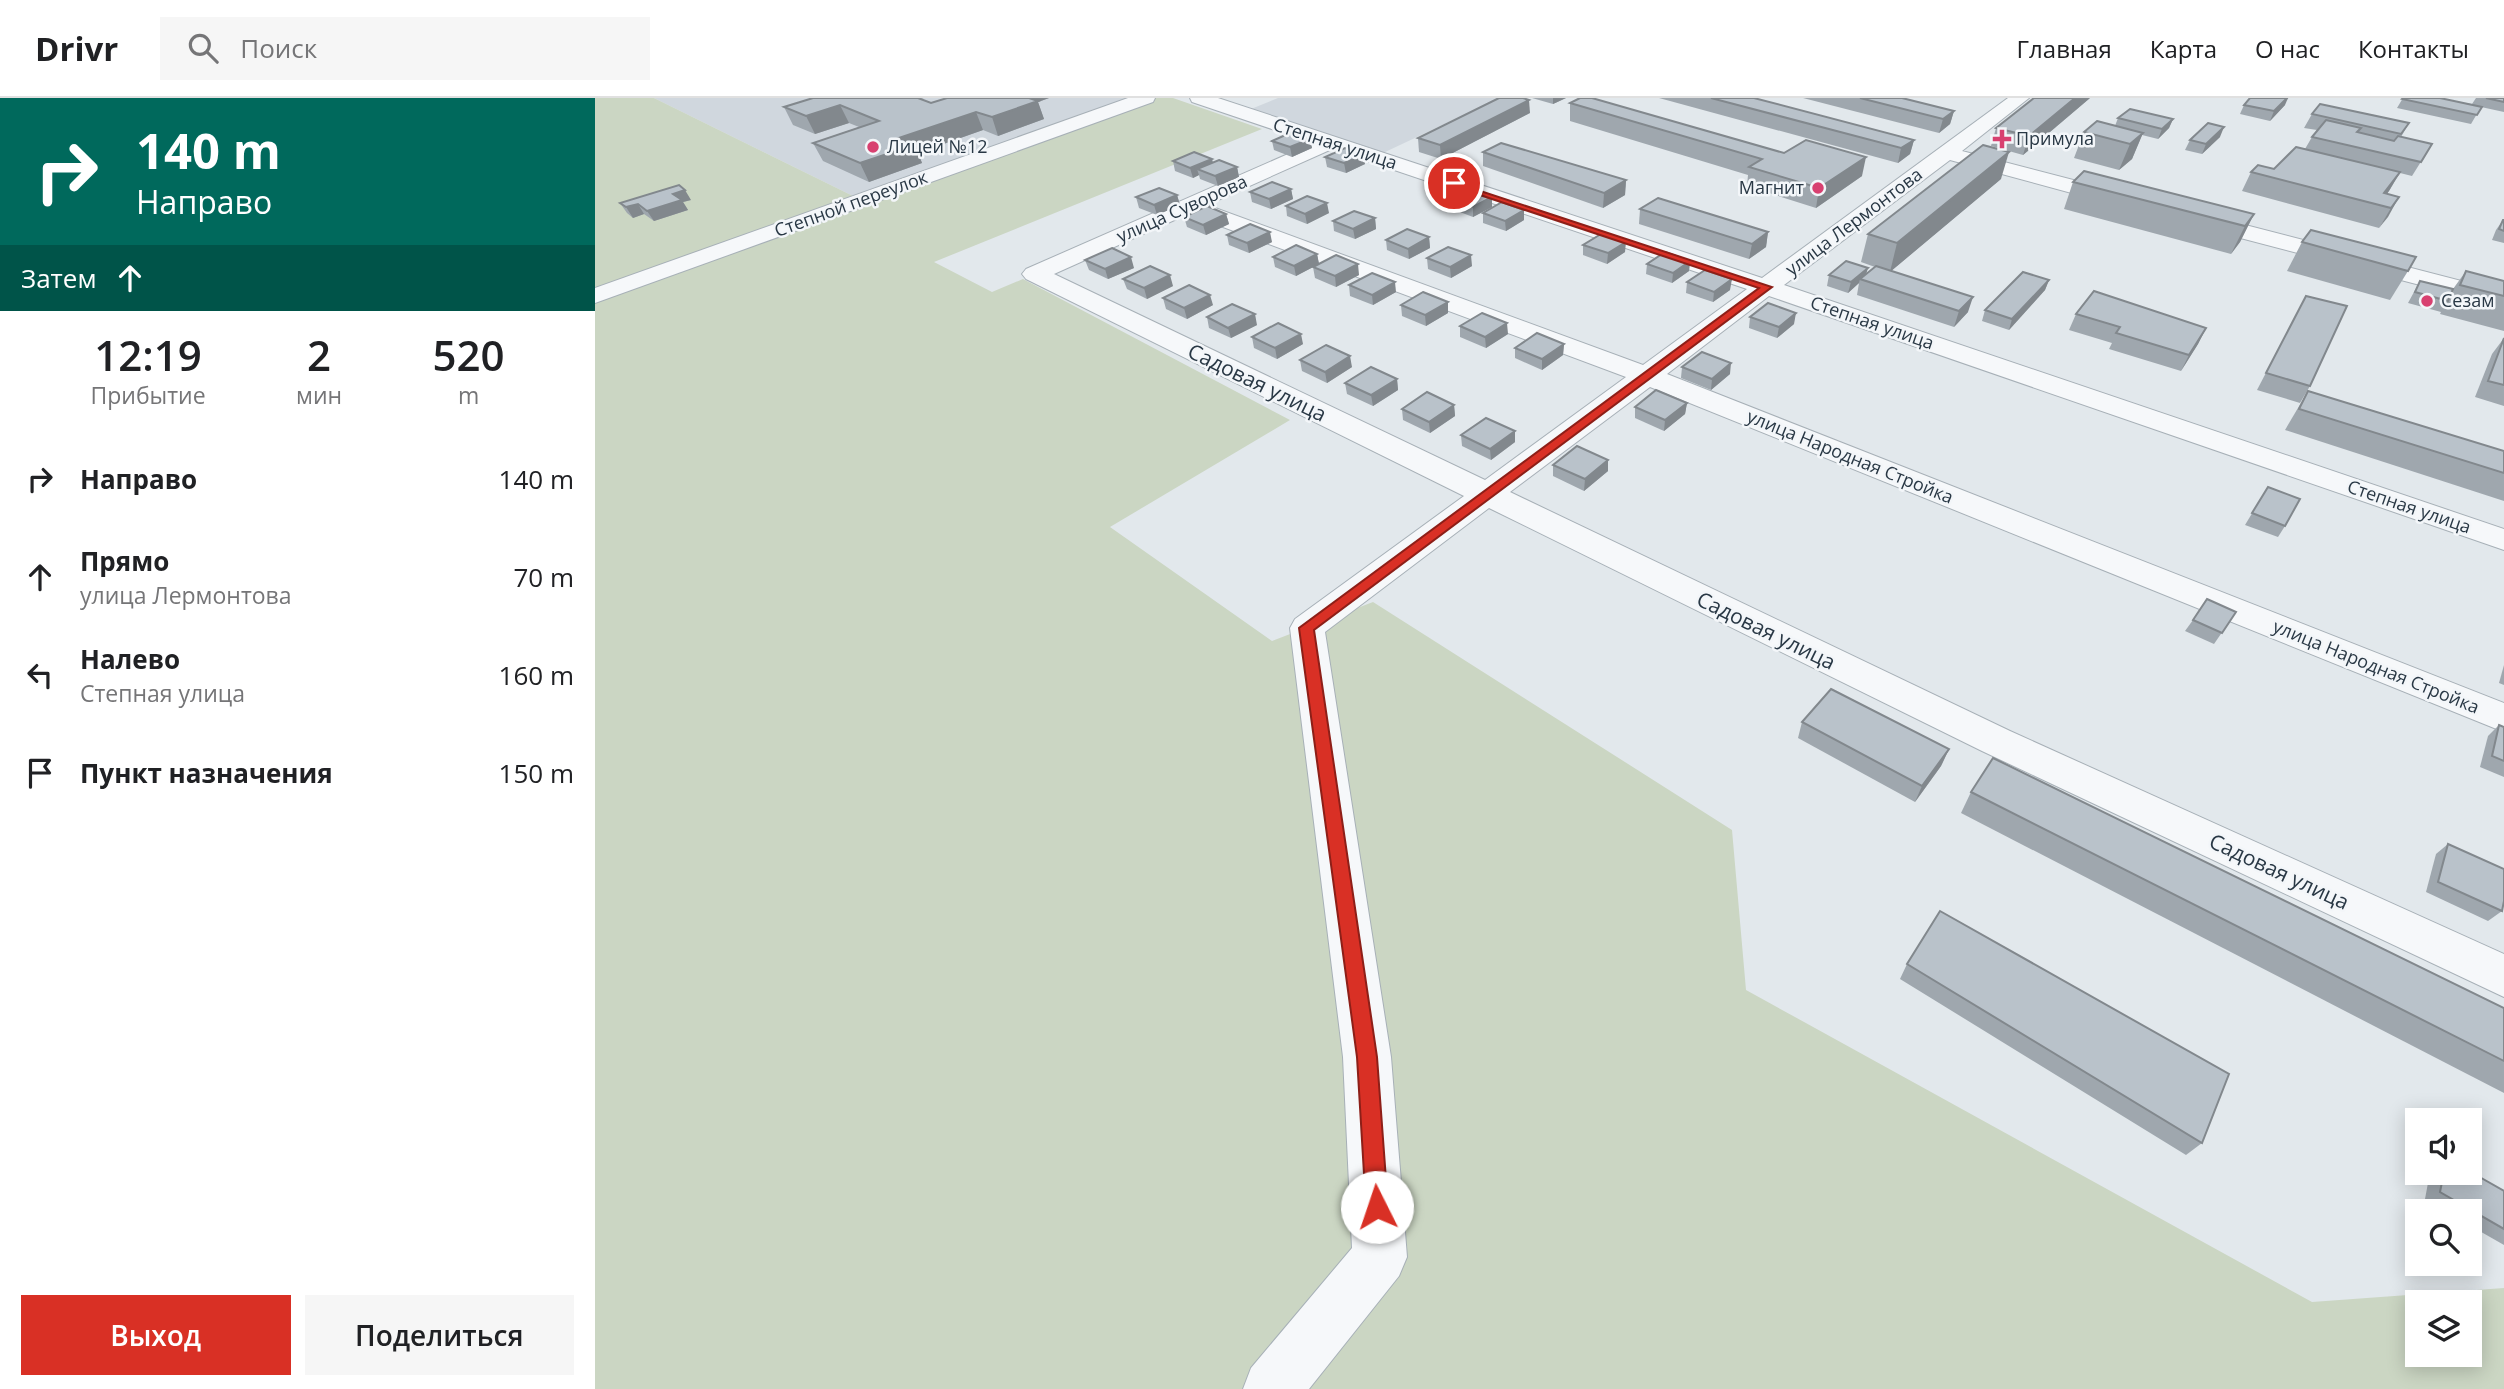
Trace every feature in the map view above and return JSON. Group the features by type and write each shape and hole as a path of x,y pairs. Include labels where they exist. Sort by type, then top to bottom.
{"street":[{"name":"Степной переулок","path":"595,296 1146,98"},
{"name":"Степная улица","path":"1199,98 1766,287 2504,540"},
{"name":"улица Лермонтова","path":"1272,1389 1380,1257 1367,1057 1307,628 1766,287 1937,150 2020,98"},
{"name":"улица Суворова","path":"1034,274 1191,207 1329,143"},
{"path":"1937,150 2141,204"},
{"name":"улица Народная Стройка","path":"1191,207 1648,376 2504,718"},
{"path":"2168,212 2504,300"},
{"name":"Садовая улица","path":"1034,274 2008,747 2504,976"}],"shaded area":[{"name":"Лицей №12","path":"654,98 1133,98 853,196"},
{"path":"1278,98 1500,98 1383,153 1251,109"}],"green space":[{"path":"595,98 654,98 853,196 1133,98 1173,98 1262,129 934,262 992,292 1023,279 1290,420 1110,527 1272,641 1373,602 1732,830 1746,990 2312,1302 2405,1295 2405,1367 2482,1367 2482,1290 2477,1290 2504,1288 2504,1389 595,1389"}],"building":[{"path":"813,98 918,98 931,103 947,98 1029,98 1038,101 992,117 976,112 899,138 914,145 860,163 813,143 879,121 840,105 806,116 784,107"},
{"path":"1499,98 1529,100 1440,145 1418,138"},
{"path":"1580,98 1592,98 1784,153 1806,140 1866,157 1819,188 1749,167 1762,159 1570,103"},
{"path":"1711,98 1754,98 1914,140 1901,148"},
{"path":"1860,98 1902,98 1954,111 1943,119"},
{"path":"2034,98 2075,98 2029,136 1996,128"},
{"path":"2250,98 2287,98 2274,111 2244,105"},
{"path":"2403,98 2440,98 2482,107 2477,115"},
{"path":"2486,98 2504,98 2504,102"},
{"path":"2320,104 2409,123 2401,134 2312,114"},
{"path":"2130,109 2173,119 2162,129 2118,118"},
{"path":"2326,120 2361,128 2357,132 2394,141 2398,136 2432,144 2421,162 2312,137"},
{"path":"2097,121 2143,133 2130,144 2084,132"},
{"path":"2208,123 2224,127 2206,144 2190,140"},
{"path":"1292,132 1310,139 1290,147 1272,141"},
{"path":"1501,143 1626,180 1604,193 1483,152"},
{"path":"1983,145 2009,152 1897,243 1868,234"},
{"path":"2296,147 2400,172 2384,193 2399,197 2391,208 2251,172 2258,165 2274,169"},
{"path":"1345,148 1364,155 1344,163 1325,157"},
{"path":"1194,152 1212,159 1190,168 1173,161"},
{"path":"1219,160 1237,167 1215,176 1197,169"},
{"path":"2084,171 2254,214 2245,226 2073,182"},
{"path":"1272,182 1291,189 1269,199 1250,192"},
{"path":"679,185 685,190 673,194 682,200 647,211 638,204 626,207 620,203"},
{"path":"1159,188 1177,195 1154,205 1136,197"},
{"path":"1470,189 1492,197 1473,207 1451,199"},
{"path":"1307,196 1327,203 1305,214 1286,206"},
{"path":"1658,198 1768,232 1752,244 1640,209"},
{"path":"1502,202 1524,210 1505,221 1483,213"},
{"path":"1207,206 1226,214 1203,225 1184,217"},
{"path":"1354,211 1375,218 1353,229 1333,221"},
{"path":"2504,220 2504,231 2499,229"},
{"path":"1250,224 1270,232 1247,243 1227,235"},
{"path":"1407,229 1429,237 1408,249 1386,240"},
{"path":"2311,230 2416,257 2408,271 2302,242"},
{"path":"1601,234 1626,242 1608,253 1583,245"},
{"path":"1296,245 1317,254 1294,266 1273,257"},
{"path":"1448,247 1471,255 1450,267 1427,258"},
{"path":"1112,248 1131,257 1105,269 1085,260"},
{"path":"1665,252 1690,261 1673,273 1647,264"},
{"path":"1336,255 1358,264 1335,276 1313,267"},
{"path":"1846,261 1868,268 1851,282 1829,275"},
{"path":"1150,266 1170,275 1144,288 1123,279"},
{"path":"1876,266 1973,297 1959,311 1860,279"},
{"path":"1705,270 1732,279 1714,292 1687,282"},
{"path":"2466,271 2504,281 2504,296 2460,285"},
{"path":"2023,272 2049,280 2012,319 1985,310"},
{"path":"1372,273 1395,282 1372,295 1349,285"},
{"path":"2420,281 2453,289 2448,301 2415,292"},
{"path":"1189,285 1210,295 1184,308 1163,298"},
{"path":"2094,291 2206,328 2189,355 2116,333 2120,327 2076,314"},
{"path":"1423,292 1448,302 1425,315 1401,305"},
{"path":"2306,296 2347,306 2310,386 2266,373"},
{"path":"1768,303 1796,313 1779,327 1750,317"},
{"path":"1232,304 1255,314 1228,328 1207,317"},
{"path":"1482,313 1507,323 1485,337 1460,326"},
{"path":"1278,323 1301,334 1275,348 1252,337"},
{"path":"1537,333 1564,344 1542,359 1515,348"},
{"path":"2504,338 2504,385 2488,381"},
{"path":"1326,345 1350,356 1325,372 1300,360"},
{"path":"1702,352 1731,363 1712,379 1682,367"},
{"path":"1371,367 1397,379 1371,395 1345,383"},
{"path":"1656,390 1687,403 1665,420 1635,407"},
{"path":"2308,391 2504,451 2504,473 2299,409"},
{"path":"1427,392 1454,405 1429,422 1402,409"},
{"path":"1486,418 1515,431 1490,449 1461,435"},
{"path":"1577,446 1608,460 1585,479 1553,465"},
{"path":"2268,487 2300,499 2285,526 2252,513"},
{"path":"2207,599 2236,612 2222,633 2193,620"},
{"path":"1831,689 1949,749 1922,786 1802,722"},
{"path":"2499,725 2504,727 2504,761 2492,756"},
{"path":"1993,758 2504,1008 2504,1061 1971,792"},
{"path":"2448,844 2504,869 2502,911 2438,882"},
{"path":"1940,911 2229,1074 2202,1143 1907,964"},
{"path":"2482,1178 2504,1191 2504,1229 2482,1216 2482,1199 2452,1199 2440,1192 2441,1185 2482,1185"}],"place":[{"name":"Примула","path":"2002,139"},
{"name":"Лицей №12","path":"873,147"},
{"name":"Магнит","path":"1818,188"},
{"name":"Сезам","path":"2427,301"}],"route":[{"path":"1377,1207 1367,1057 1307,628 1766,287 1454,183"}]}
